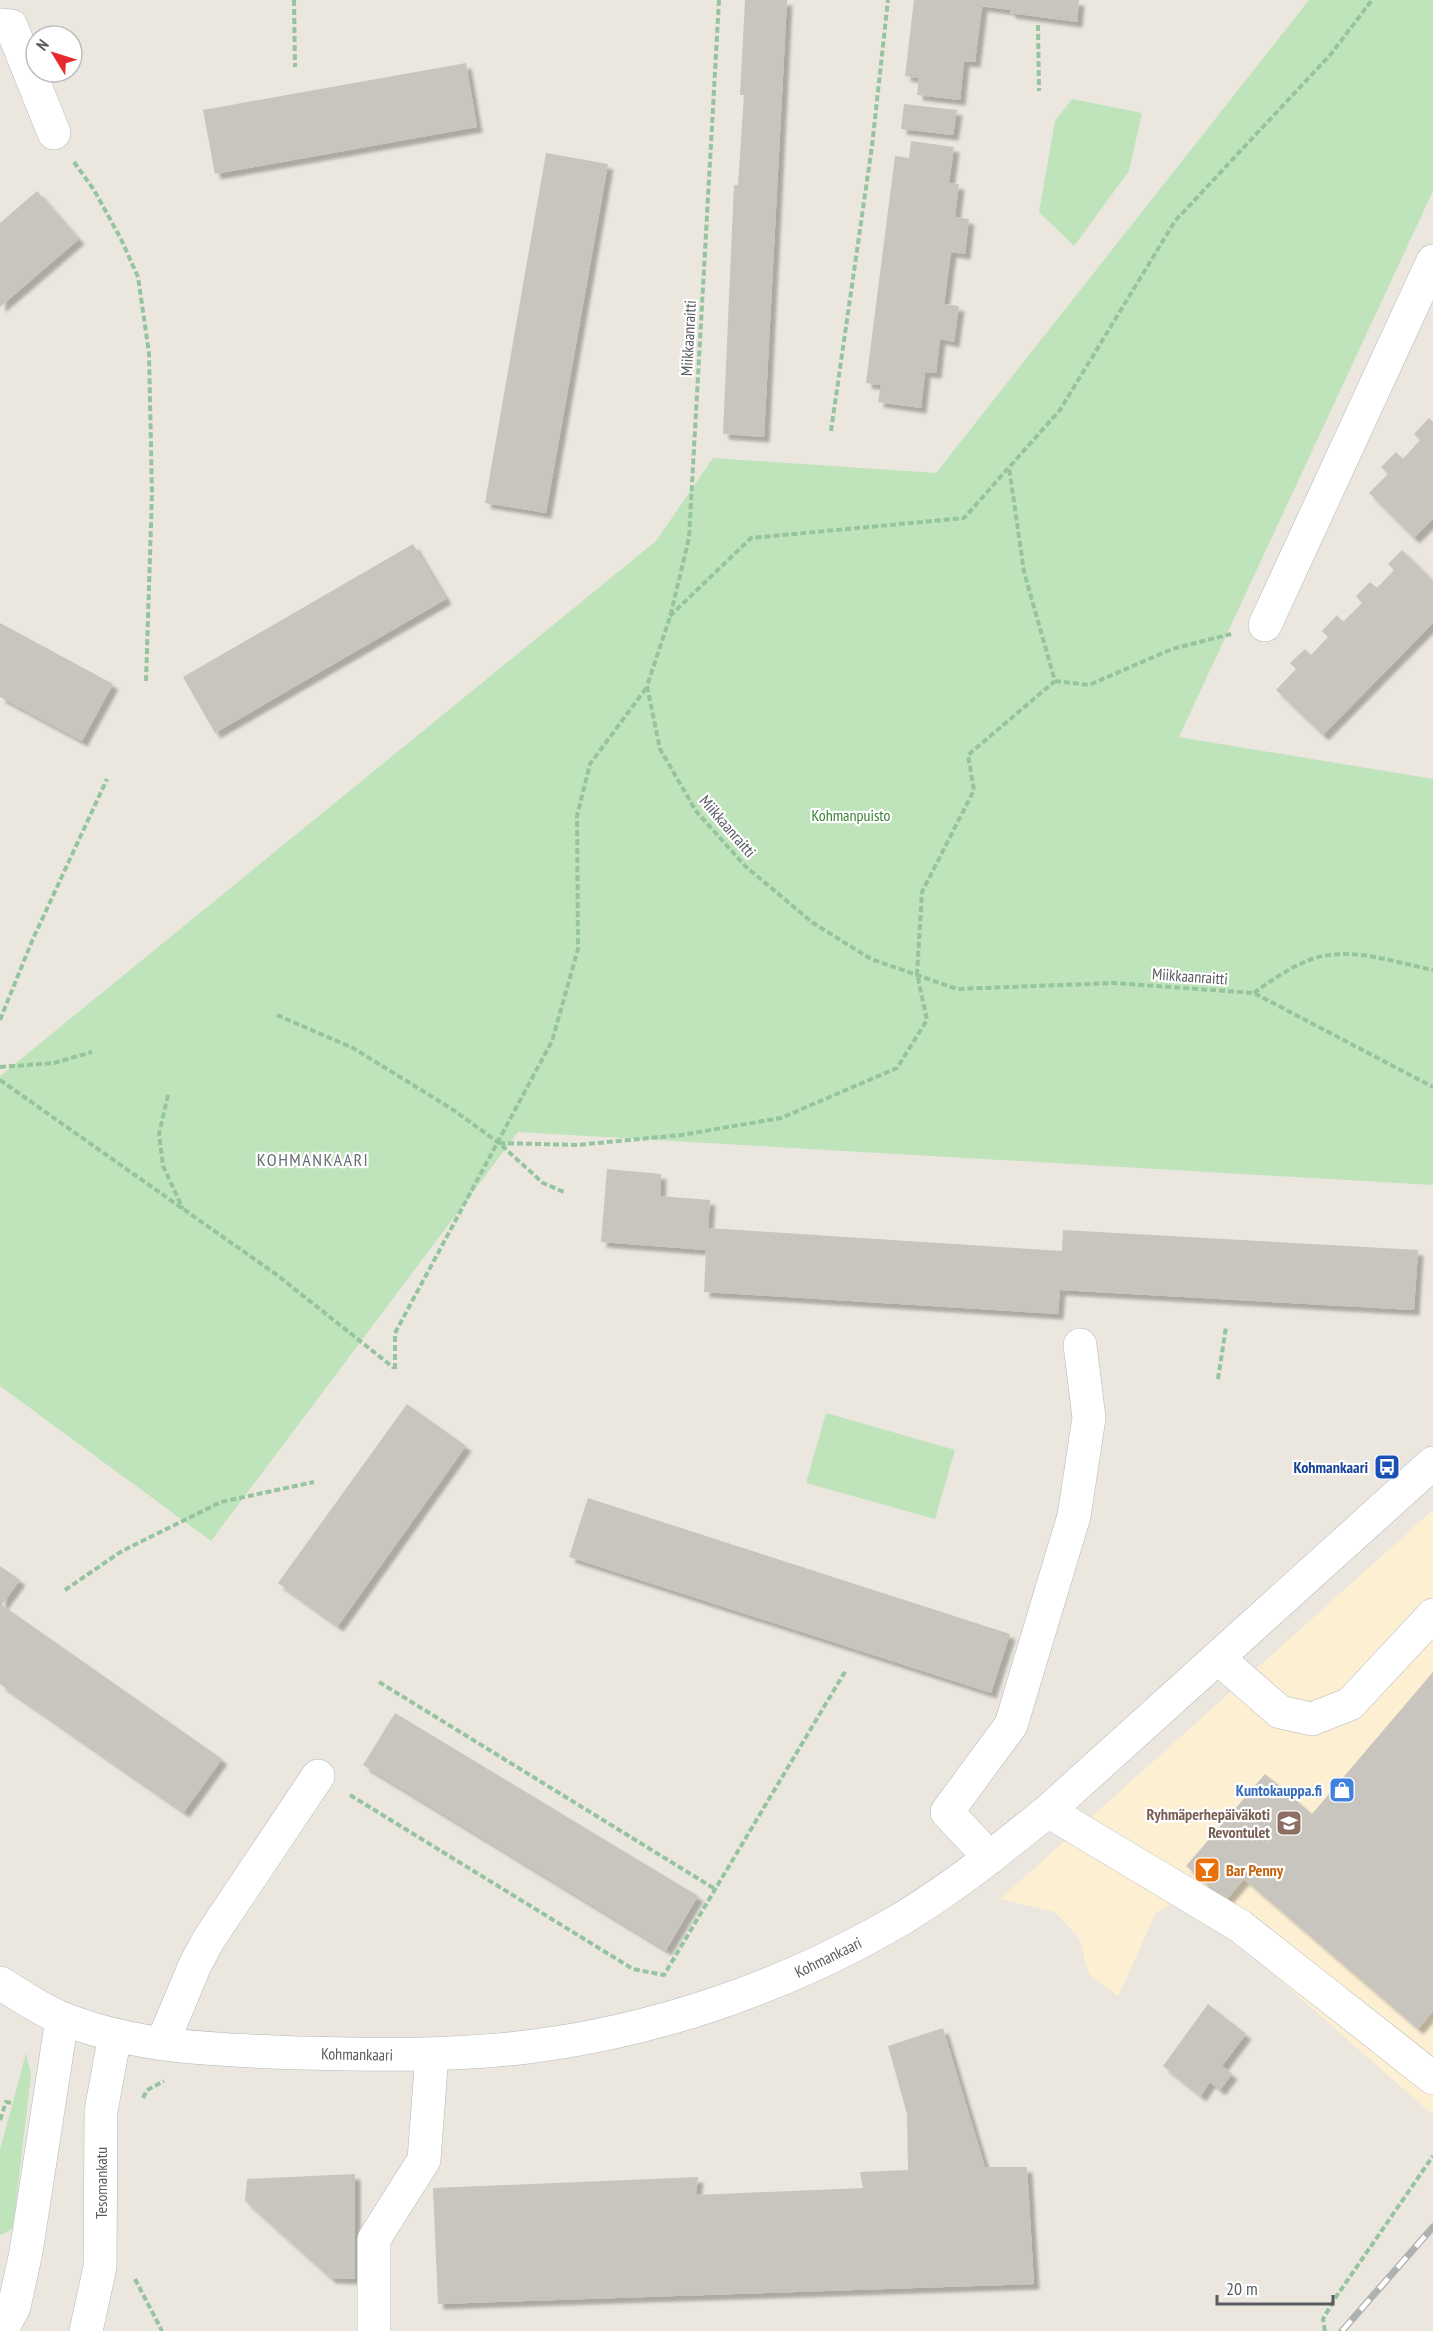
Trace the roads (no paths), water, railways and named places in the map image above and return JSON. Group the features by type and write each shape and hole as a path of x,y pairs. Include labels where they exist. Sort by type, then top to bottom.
{"street":[{"path":"0,25 10,26 54,134"},
{"path":"1265,625 1433,261"},
{"path":"990,1858 947,1812 1011,1725 1074,1516 1089,1418 1080,1345"},
{"name":"Kohmankaari","path":"0,1983 62,2019 116,2035 200,2049 309,2053 432,2054 528,2047 617,2031 745,1993 796,1974 886,1928 928,1902 990,1858 1048,1811 1433,1463"},
{"path":"1218,1658 1280,1712 1312,1719 1350,1704 1433,1615"},
{"path":"162,2044 195,1965 209,1939 318,1776"},
{"path":"1048,1811 1240,1926 1433,2078"},
{"path":"1,2331 14,2307 26,2252 62,2019"},
{"name":"Tesomankatu","path":"86,2331 100,2267 101,2111 116,2035"},
{"path":"374,2331 374,2239 424,2160 432,2054"}],"railway":[{"path":"1342,2331 1433,2227"}],"place":[{"name":"Kohmankaari","path":"1387,1467"},
{"name":"Kuntokauppa.fi","path":"1342,1790"},
{"name":"Ryhmäperhepäiväkoti Revontulet","path":"1289,1823"},
{"name":"Bar Penny","path":"1207,1870"}],"district":[{"name":"KOHMANKAARI","path":"313,1160"}],"park label":[{"name":"Kohmanpuisto","path":"851,815"}]}
